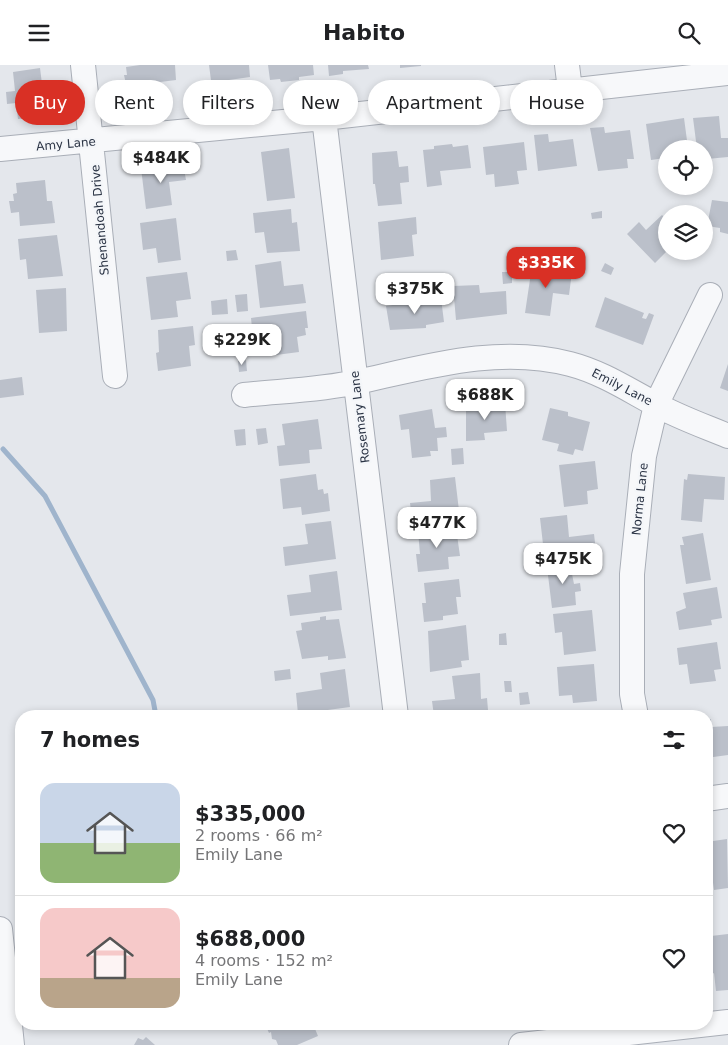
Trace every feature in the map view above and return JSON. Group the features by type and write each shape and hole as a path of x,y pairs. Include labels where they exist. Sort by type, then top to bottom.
{"street":[{"name":"Shenandoah Drive","path":"84,65 115,376"},
{"path":"567,65 569,80"},
{"name":"Amy Lane","path":"603,86 728,73"},
{"name":"Amy Lane","path":"358,114 510,96"},
{"name":"Amy Lane","path":"0,149 93,142 283,122"},
{"name":"Rosemary Lane","path":"325,125 395,710"},
{"name":"Norma Lane","path":"635,710 632,694 632,574 644,456 656,405 710,295"},
{"name":"Emily Lane","path":"244,395 355,383 386,374 450,362 496,357 539,357 570,364 601,375 656,405 728,436"},
{"path":"713,798 728,796"},
{"path":"0,929 12,1045"},
{"path":"713,1025 728,1022"},
{"path":"521,1045 681,1032"}],"building":[{"path":"175,65 176,80 125,80 124,75 127,75 126,67"},
{"path":"209,65 249,65 250,77 211,80"},
{"path":"268,65 313,65 314,75 299,77 299,80 283,80 281,82 280,79 270,80"},
{"path":"328,65 368,65 369,69 343,71 343,74 329,76"},
{"path":"400,65 421,65 421,66 400,68"},
{"path":"40,68 42,80 15,80 15,91 13,72"},
{"path":"15,91 15,103 7,104 6,92"},
{"path":"719,116 721,138 728,138 728,157 713,158 713,140 696,140 693,118"},
{"path":"684,118 687,140 658,140 658,159 651,160 646,124"},
{"path":"604,127 605,133 630,130 634,159 627,159 628,168 598,171 590,128"},
{"path":"548,134 549,142 573,139 577,166 538,171 534,135"},
{"path":"524,142 527,170 517,171 519,184 495,187 494,174 486,175 483,147"},
{"path":"452,144 453,147 468,145 471,168 440,171 442,185 427,187 423,150 434,149 434,146"},
{"path":"289,148 295,198 267,201 261,152"},
{"path":"397,151 399,167 408,166 409,182 400,183 402,204 378,206 375,184 373,184 372,153"},
{"path":"183,163 186,180 169,182 172,205 146,209 141,168"},
{"path":"45,180 47,201 52,201 55,223 20,226 19,212 11,213 9,201 14,201 13,194 17,193 16,183"},
{"path":"712,200 728,202 728,234 720,232 720,228 713,227 713,205 711,205"},
{"path":"291,209 292,223 297,222 300,251 267,253 264,232 255,233 253,213"},
{"path":"602,211 602,218 592,219 591,213"},
{"path":"416,217 417,234 412,235 414,256 381,260 378,222"},
{"path":"176,218 181,260 158,263 156,248 143,250 140,223"},
{"path":"658,219 658,260 655,263 627,234 639,222 646,230"},
{"path":"57,235 63,276 28,279 26,259 20,260 18,239"},
{"path":"236,250 238,260 227,261 226,251"},
{"path":"281,261 284,286 303,284 306,303 260,308 255,265"},
{"path":"605,263 614,268 611,275 601,271"},
{"path":"532,266 572,272 569,295 553,293 550,316 525,313"},
{"path":"187,272 191,299 176,301 178,317 151,320 146,277"},
{"path":"502,272 512,272 512,283 503,284"},
{"path":"441,282 444,293 435,295 432,284"},
{"path":"479,285 480,293 506,291 507,314 456,320 453,286"},
{"path":"66,288 67,331 39,333 36,290"},
{"path":"247,294 248,311 237,312 235,295"},
{"path":"605,297 644,313 642,318 646,319 649,313 654,315 643,345 595,327"},
{"path":"441,298 444,322 426,325 426,328 390,330 386,306"},
{"path":"227,299 228,314 212,315 211,301"},
{"path":"306,311 308,328 305,328 306,335 297,337 299,352 276,355 273,335 253,338 251,318"},
{"path":"193,326 195,345 189,346 191,366 158,371 156,353 159,352 158,330"},
{"path":"246,360 247,371 239,372 238,361"},
{"path":"728,364 728,391 720,388"},
{"path":"22,377 24,395 0,398 0,380"},
{"path":"505,403 507,431 484,433 485,440 466,441 466,406"},
{"path":"550,408 568,412 568,416 590,422 583,451 575,449 573,455 557,451 559,444 542,440"},
{"path":"432,409 435,428 446,427 447,437 437,438 438,451 430,451 431,456 412,458 409,429 401,430 399,415"},
{"path":"318,419 322,449 309,450 310,463 279,466 277,446 285,445 282,424"},
{"path":"266,428 268,443 258,445 256,429"},
{"path":"245,429 246,445 236,446 234,430"},
{"path":"463,448 464,464 452,465 451,449"},
{"path":"595,461 598,489 587,491 588,504 564,507 559,465"},
{"path":"316,474 318,490 323,489 324,494 328,493 330,511 302,515 301,507 283,509 280,479"},
{"path":"688,474 725,477 724,500 704,499 702,522 681,520 684,479 687,480"},
{"path":"455,477 460,519 413,526 410,503 431,501 430,480"},
{"path":"567,515 569,537 594,534 596,551 557,555 557,551 544,553 540,518"},
{"path":"331,521 336,559 285,566 283,547 308,544 305,524"},
{"path":"456,528 460,556 448,557 449,569 418,572 416,554 420,554 418,531"},
{"path":"703,533 711,580 686,584 680,545 684,545 682,537"},
{"path":"578,563 579,573 572,574 574,584 580,583 581,591 575,592 576,605 552,608 547,567"},
{"path":"337,571 342,610 290,616 287,595 311,592 309,575"},
{"path":"459,579 461,597 456,597 458,614 443,616 443,620 424,622 422,603 426,603 424,583"},
{"path":"717,587 722,618 711,620 712,625 679,630 676,612 686,608 683,593"},
{"path":"592,610 596,651 564,655 562,632 555,633 553,614"},
{"path":"326,616 326,620 339,619 346,658 328,660 328,656 302,659 296,631 302,630 301,623 320,620 320,617"},
{"path":"466,625 469,660 461,661 462,667 430,672 428,631"},
{"path":"506,633 507,645 499,645 499,634"},
{"path":"717,642 721,669 714,670 716,681 690,684 687,664 679,665 677,648"},
{"path":"594,664 597,701 573,703 572,695 559,696 557,667"},
{"path":"290,669 291,679 275,681 274,671"},
{"path":"345,669 350,707 328,710 298,710 296,693 322,689 320,673"},
{"path":"480,673 481,699 487,698 488,710 433,710 432,701 455,699 452,676"},
{"path":"504,681 511,681 512,692 505,692"},
{"path":"528,692 530,704 520,705 519,693"},
{"path":"728,726 728,755 713,757 713,727"},
{"path":"727,839 728,888 714,890 713,841"},
{"path":"728,934 728,990 716,991 713,974 713,936"},
{"path":"268,1030 316,1030 318,1036 297,1045 278,1045 276,1040 272,1039 271,1032 269,1033"},
{"path":"146,1037 155,1045 134,1045 138,1038 143,1040"}],"waterway":[{"path":"3,449 45,496 153,700 155,710"}]}
